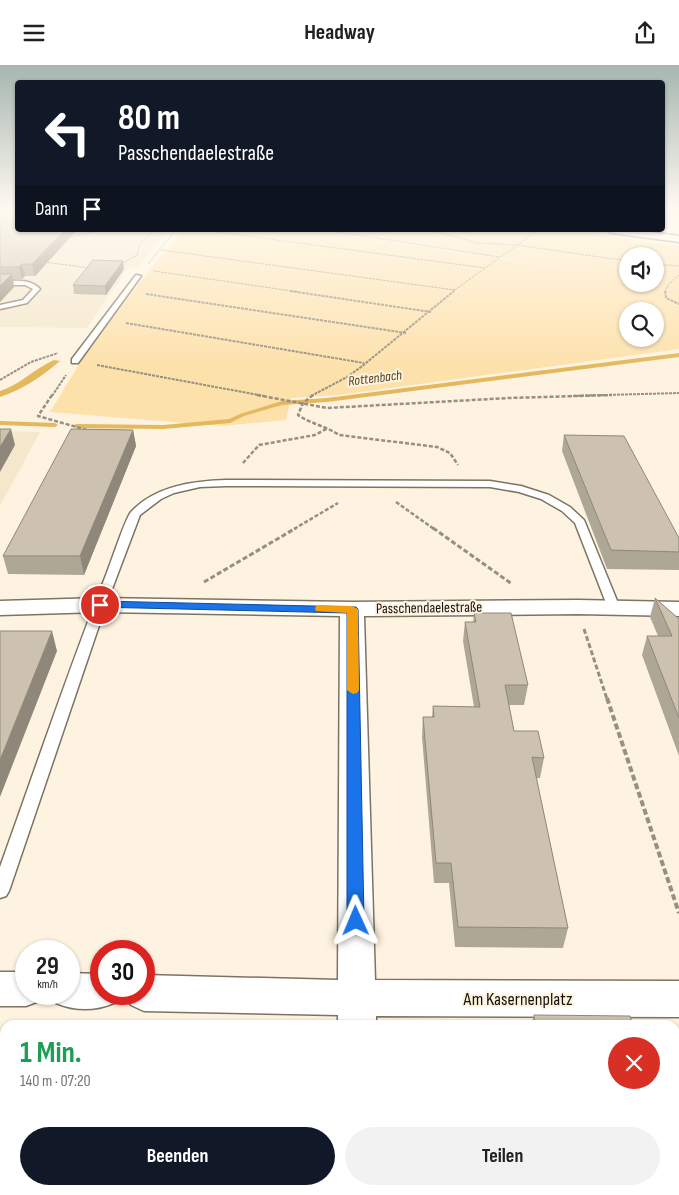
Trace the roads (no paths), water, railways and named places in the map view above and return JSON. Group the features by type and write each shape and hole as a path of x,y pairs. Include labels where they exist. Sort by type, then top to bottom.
{"street":[{"name":"Passchendaelestraße","path":"0,608 165,605 352,609 537,607 679,609"},
{"path":"352,609 356,1012"},
{"path":"0,989 15,989"},
{"name":"Am Kasernenplatz","path":"155,994 356,1012 679,999"}],"lane":[{"path":"75,361 138,276"},
{"path":"0,283 25,283 34,285 37,289 25,302 0,307"},
{"path":"0,891 100,605 135,514 157,497 193,485 226,483 490,484 522,489 545,497 566,509 580,523 614,608"}],"waterway":[{"name":"Rottenbach","path":"76,426 163,427 230,421 242,415 282,403 327,400 679,355"},
{"name":"Rottenbach","path":"0,423 55,425"}]}
